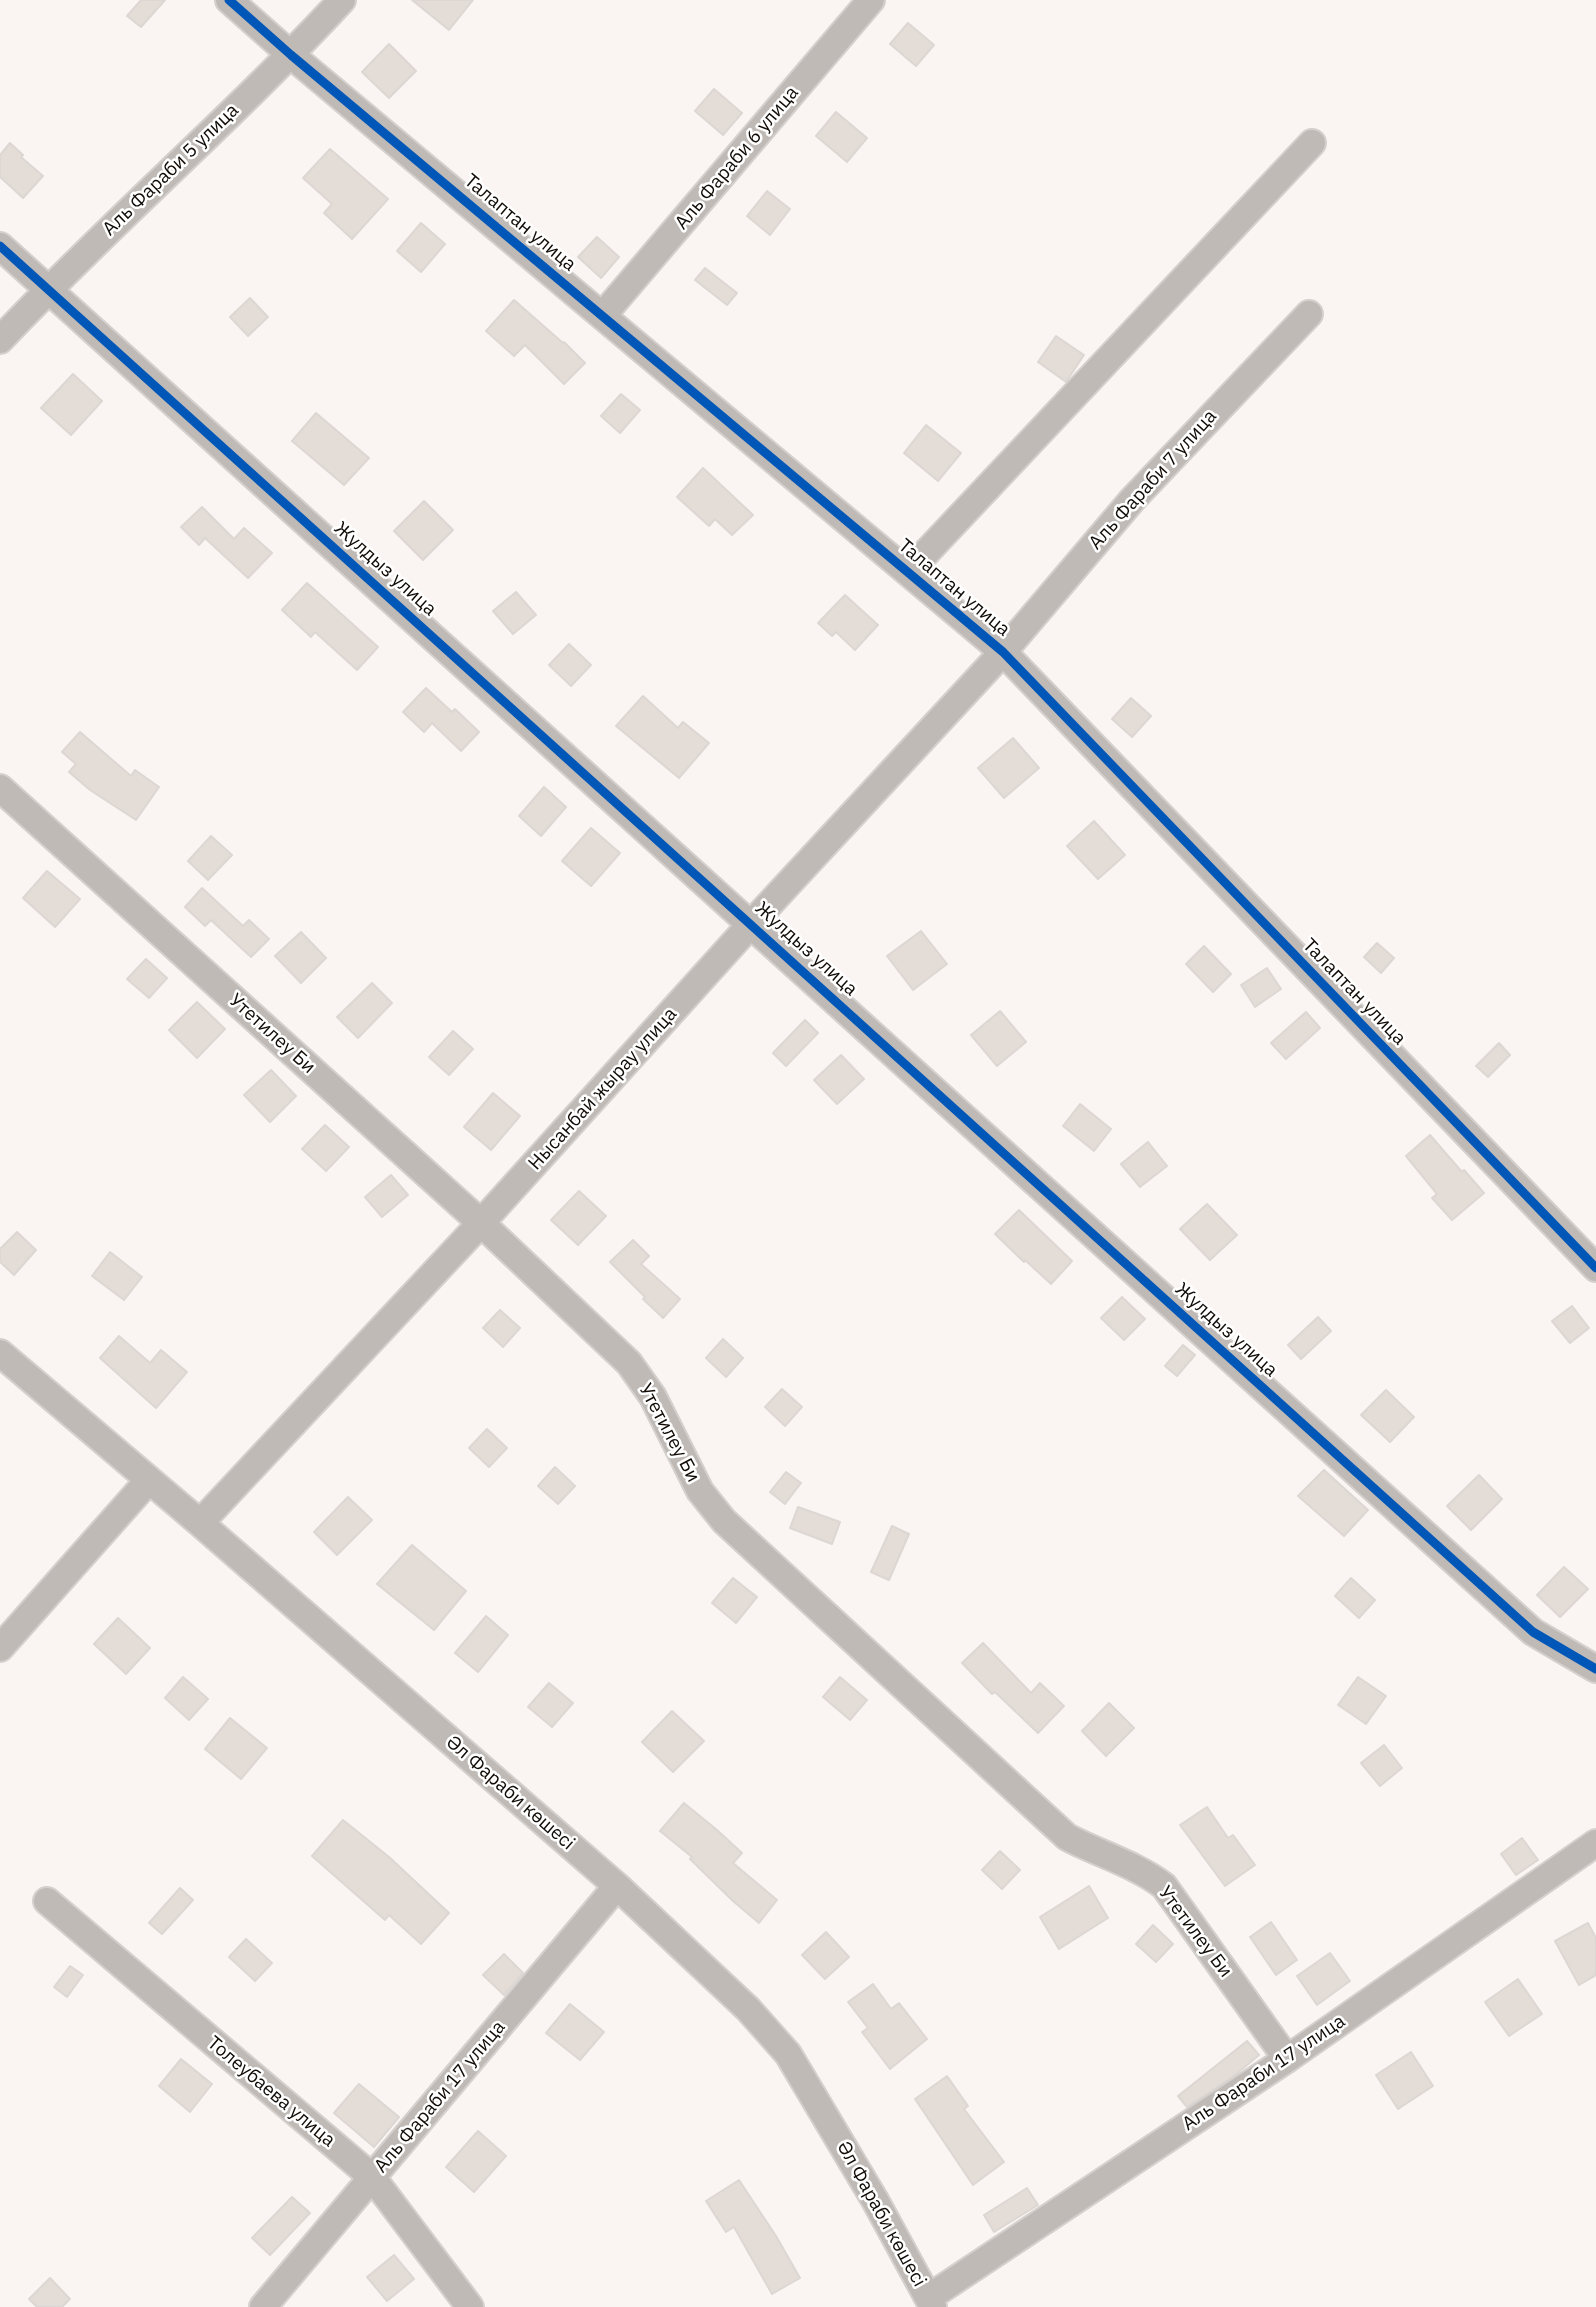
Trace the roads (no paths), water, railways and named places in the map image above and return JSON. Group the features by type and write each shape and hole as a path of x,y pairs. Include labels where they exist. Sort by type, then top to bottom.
{"street":[{"name":"Талаптан улица","path":"229,0 291,55 1003,652 1596,1268"},
{"name":"Аль Фараби 5 улица","path":"0,340 48,289 291,55 342,0"},
{"name":"Аль Фараби 6 улица","path":"603,315 872,0"},
{"path":"908,572 1312,143"},
{"name":"Жулдыз улица","path":"0,246 752,923 1533,1632 1596,1669"},
{"name":"Аль Фараби 7 улица","path":"1003,652 1133,499 1309,314"},
{"name":"Нысанбай жырау улица","path":"200,1523 481,1223 752,923 1003,652"},
{"name":"Утетилеу Би","path":"0,788 481,1223 629,1363 653,1396 700,1491 724,1521 1067,1837 1096,1852 1131,1865 1164,1886 1287,2059"},
{"name":"Әл Фараби көшесі","path":"0,1353 617,1886 748,2009 788,2054 877,2202 930,2302"},
{"path":"0,1648 149,1480"},
{"name":"Аль Фараби 17 улица","path":"930,2302 1287,2059 1596,1843"},
{"name":"Аль Фараби 17 улица","path":"263,2307 617,1886"},
{"name":"Толеубаева улица","path":"47,1902 372,2177 470,2307"}]}
